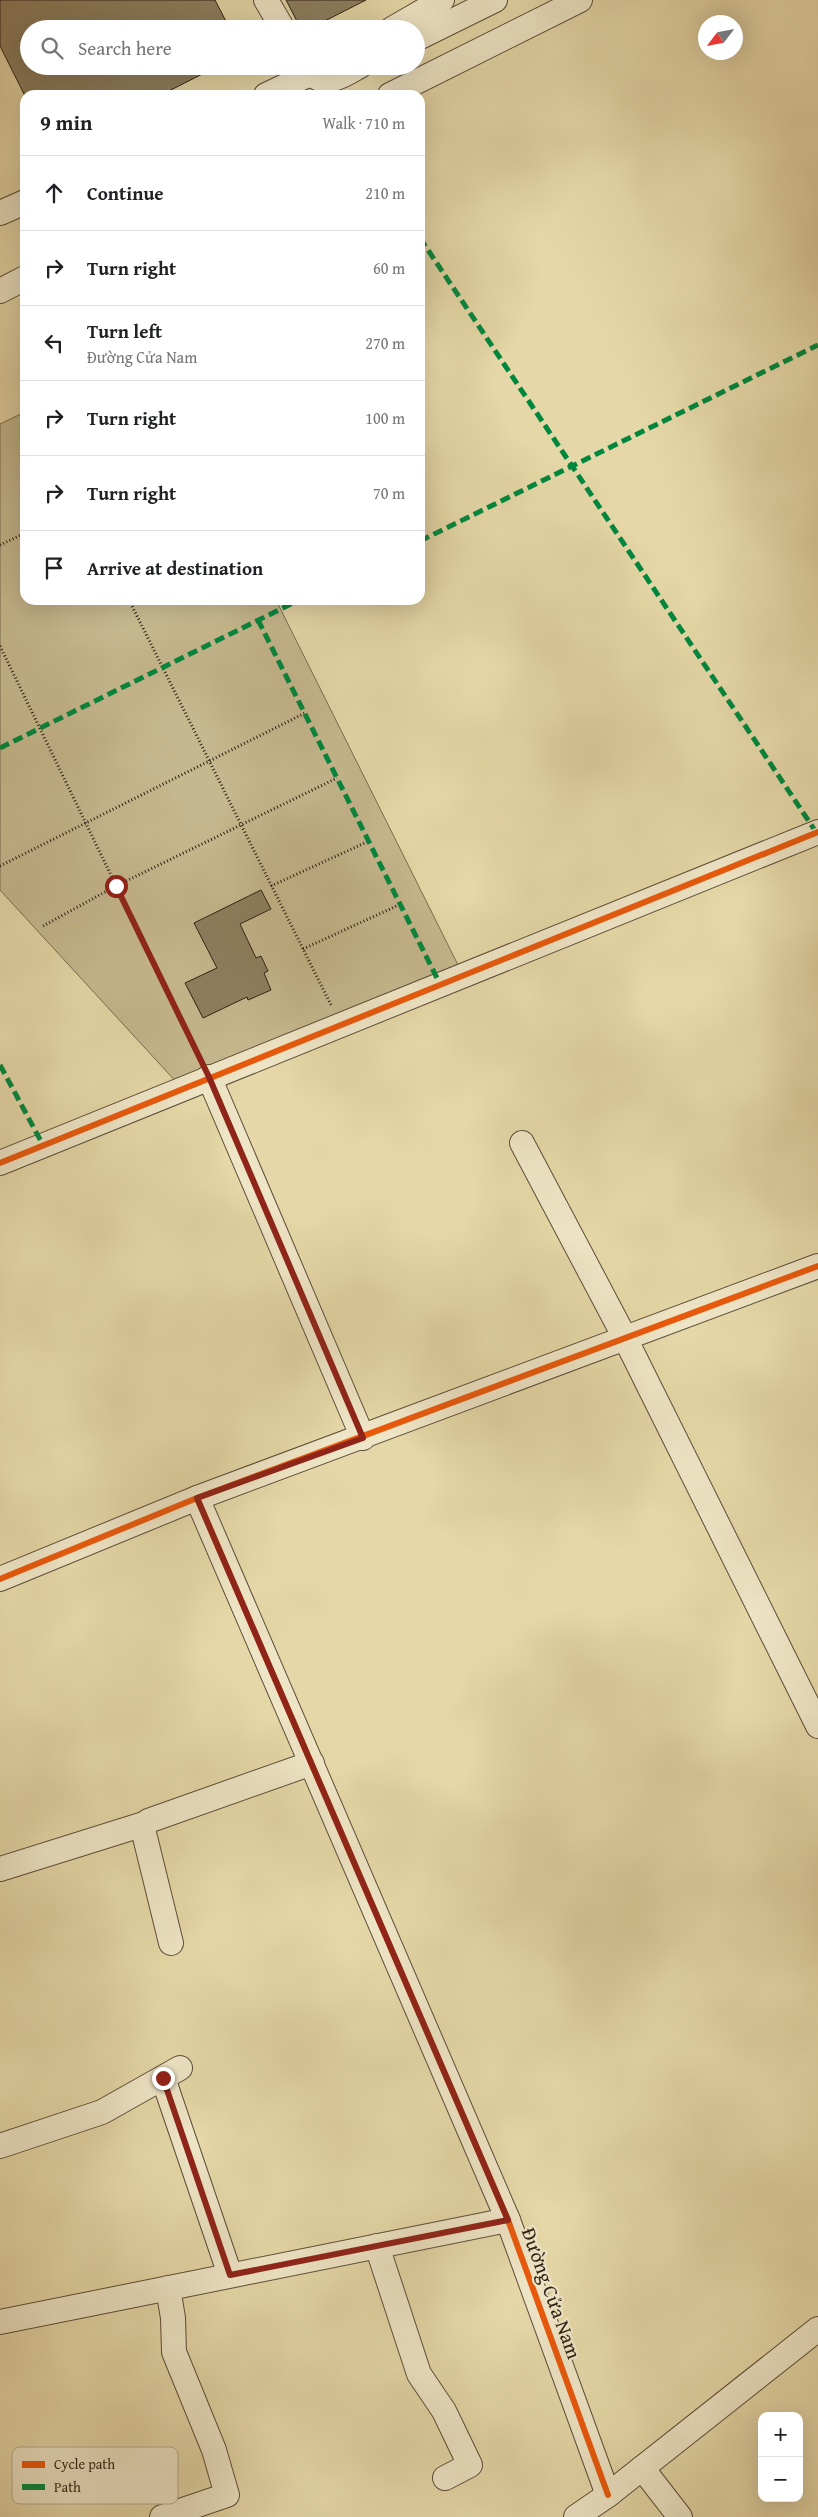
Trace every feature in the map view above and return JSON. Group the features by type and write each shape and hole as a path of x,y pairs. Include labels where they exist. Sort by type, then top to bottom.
{"street":[{"path":"266,0 278,20"},
{"path":"408,20 442,0"},
{"path":"425,35 495,0"},
{"path":"400,90 580,0"},
{"path":"275,90 304,75"},
{"path":"317,75 318,80 327,81 340,75"},
{"path":"0,213 20,204"},
{"path":"0,291 20,281"},
{"path":"0,1163 818,832"},
{"path":"209,1077 363,1438"},
{"path":"522,1144 625,1338 818,1726"},
{"path":"0,1579 197,1498 363,1438 818,1266"},
{"name":"Đường Cửa Nam","path":"197,1498 508,2220 608,2495"},
{"path":"0,1869 144,1824 312,1763"},
{"path":"144,1824 143,1829 171,1943"},
{"path":"0,2146 102,2112 172,2073 230,2275"},
{"path":"0,2322 508,2220"},
{"path":"377,2246 420,2374 444,2412 470,2465 445,2478"},
{"path":"162,2517 227,2495 214,2450 174,2352 173,2318 168,2288"},
{"path":"576,2517 608,2495 818,2329"},
{"path":"642,2468 680,2517"}],"path":[{"path":"0,545 20,535"},
{"path":"131,605 332,1008"},
{"path":"0,646 209,1077"},
{"path":"0,866 304,713"},
{"path":"43,926 116,886 337,778"},
{"path":"271,886 369,841"},
{"path":"303,949 400,904"}],"shaded area":[{"path":"20,414 20,605 278,605 460,969 179,1085 0,890 0,424"}],"building":[{"path":"0,0 215,0 225,20 20,20 20,75 200,75 171,90 22,90 0,46"},
{"path":"286,0 366,0 327,20 296,20"},
{"path":"261,890 271,909 240,924 256,958 261,956 268,971 264,973 271,990 248,1000 247,997 203,1018 185,983 217,968 194,923"}],"marked path":[{"path":"425,246 816,832"},
{"path":"425,539 818,345"},
{"path":"0,748 289,605"},
{"path":"258,620 440,984"},
{"path":"0,1065 43,1145"}],"cycle path":[{"path":"0,1163 818,832"},
{"path":"0,1579 197,1498 818,1266"},
{"path":"197,1498 508,2220 608,2495"}],"route":[{"path":"116,886 209,1077 363,1438 197,1498 508,2220 230,2275 163,2078"}]}
